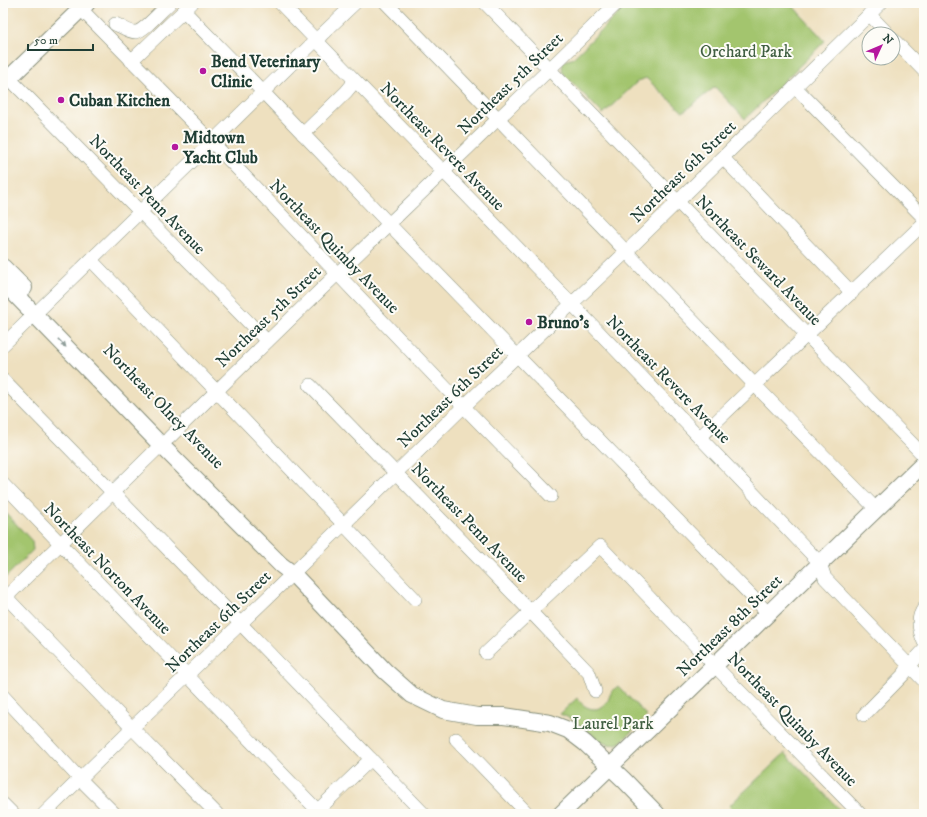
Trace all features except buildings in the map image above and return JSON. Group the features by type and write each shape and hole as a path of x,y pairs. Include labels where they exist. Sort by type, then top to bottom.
{"main road":[{"path":"5,78 81,5"},
{"name":"Northeast Olney Avenue","path":"3,267 39,311 165,441 288,560 293,574 385,671 412,695 443,710 476,716 504,716 550,723 568,730 585,743 610,767"},
{"name":"Northeast Olney Avenue","path":"3,282 39,311"},
{"name":"Northeast 8th Street","path":"561,814 924,462"},
{"path":"610,767 657,814"}],"street":[{"path":"116,24 136,32 144,28 170,3"},
{"name":"Northeast Revere Avenue","path":"280,3 315,41 572,304 820,563 825,578 924,681"},
{"path":"3,345 355,3"},
{"path":"386,3 754,386 876,509"},
{"name":"Northeast Seward Avenue","path":"485,3 807,336 924,462"},
{"name":"Northeast 5th Street","path":"5,598 337,274 550,70 617,3"},
{"name":"Northeast 6th Street","path":"44,814 626,252 881,3"},
{"name":"Northeast Quimby Avenue","path":"81,5 132,61 212,142 464,407 551,496"},
{"path":"132,61 188,7 264,93 389,224 768,613"},
{"path":"870,14 881,26"},
{"path":"901,47 924,71"},
{"name":"Northeast Penn Avenue","path":"5,78 140,212 267,342"},
{"path":"303,134 338,102 352,86 354,80"},
{"path":"796,87 924,218"},
{"path":"338,102 365,91"},
{"path":"723,158 852,293"},
{"path":"700,437 924,223"},
{"path":"91,260 416,599"},
{"path":"3,380 241,623 424,814"},
{"name":"Northeast Penn Avenue","path":"310,385 589,673 595,691"},
{"name":"Northeast Norton Avenue","path":"3,484 318,813"},
{"name":"Northeast Quimby Avenue","path":"530,611 600,546 860,814"},
{"path":"5,598 217,814"},
{"path":"924,608 921,612 919,624 924,642"},
{"path":"486,653 530,611"},
{"path":"864,715 904,674 909,666 924,650"},
{"path":"3,696 80,779 115,814"},
{"path":"456,739 528,814"},
{"path":"318,813 371,760"},
{"path":"3,804 13,814"}],"green space":[{"name":"Orchard Park","path":"629,3 790,3 825,41 745,119 715,87 683,112 646,78 638,81 603,114 563,73 562,67 565,61 572,59"},
{"path":"3,510 32,541 33,550 3,580"},
{"name":"Laurel Park","path":"618,686 647,716 621,742 615,744 604,743 568,717 560,714 577,698 583,705 591,709 600,708 607,702 612,692"},
{"path":"785,753 844,814 736,814 729,806"}],"place":[{"name":"Bend Veterinary Clinic","path":"203,71"},
{"name":"Cuban Kitchen","path":"61,100"},
{"name":"Midtown Yacht Club","path":"175,147"},
{"name":"Bruno's","path":"529,322"}]}
